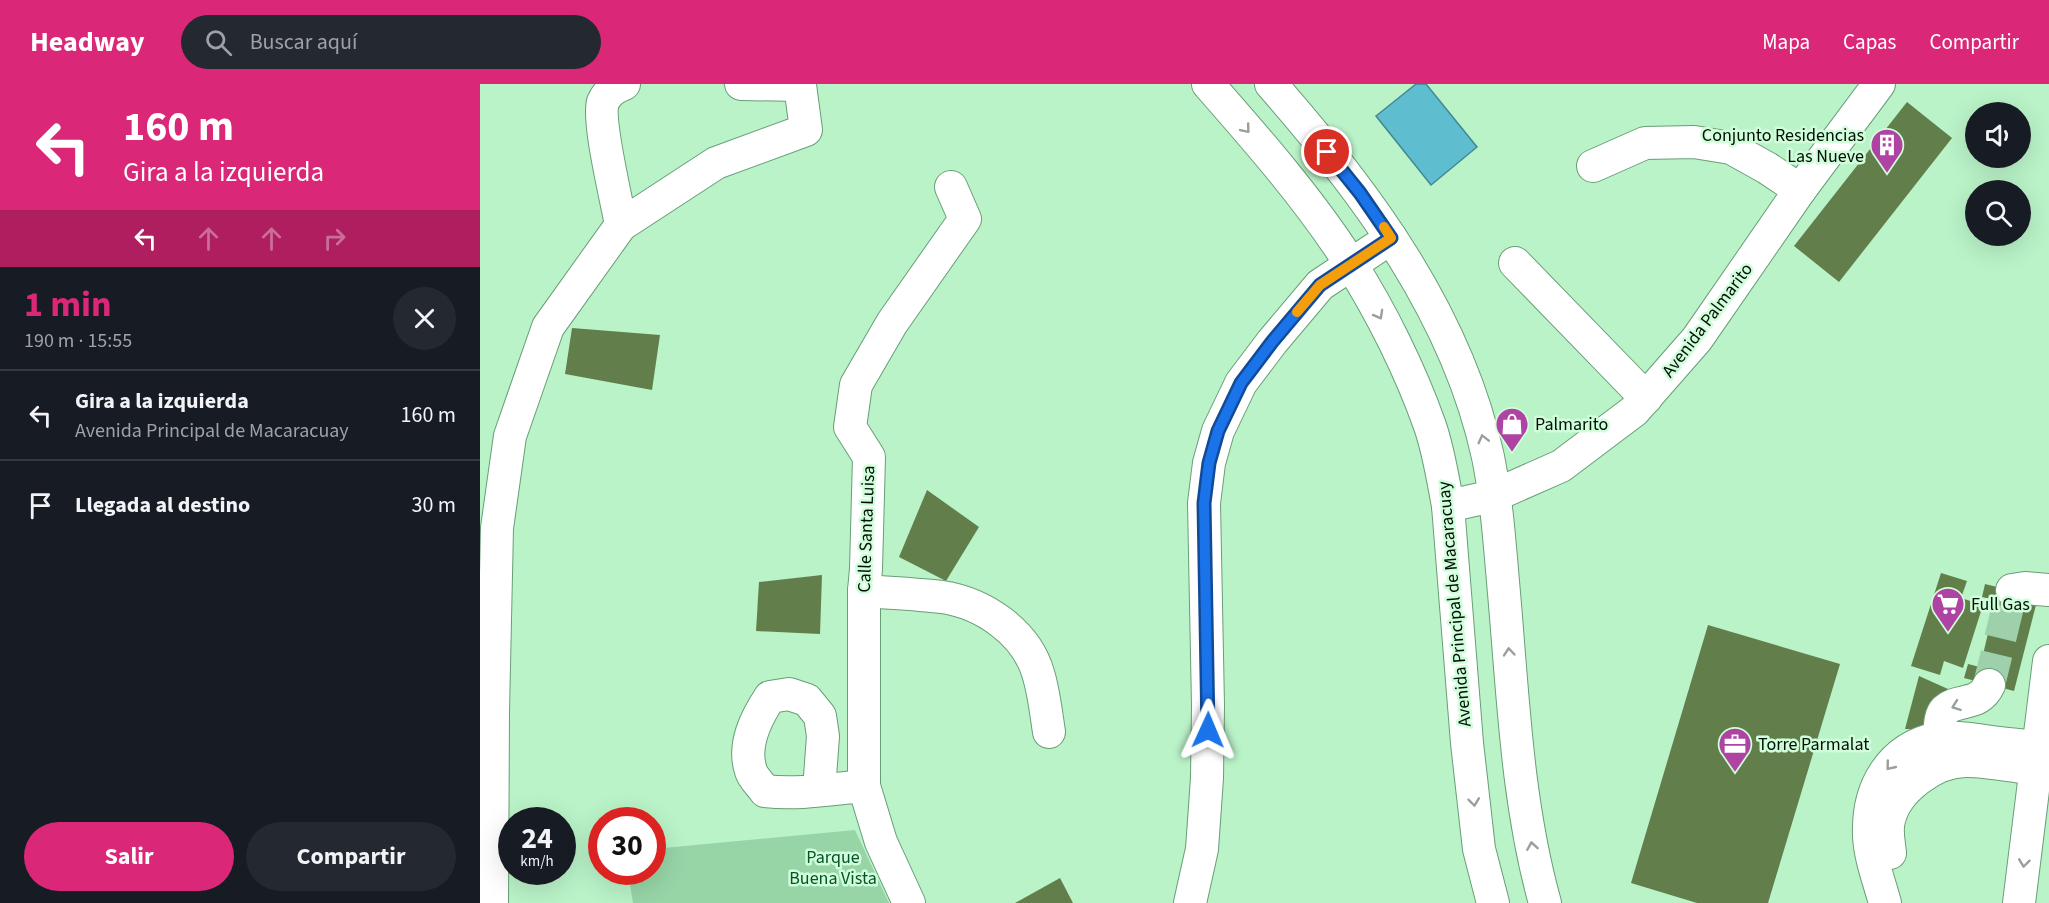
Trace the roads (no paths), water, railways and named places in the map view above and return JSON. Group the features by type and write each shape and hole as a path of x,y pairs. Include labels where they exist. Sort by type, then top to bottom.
{"street":[{"path":"621,225 602,120 603,101 614,88 624,84"},
{"path":"492,903 497,528 510,436 548,327 621,225 717,163 806,130 800,85 741,84"},
{"name":"Avenida Principal de Macaracuay","path":"1208,84 1297,190 1351,264 1392,340 1431,429 1448,506 1467,743 1479,849 1493,903"},
{"path":"1271,84 1360,193 1391,238 1443,327 1475,408 1488,459 1498,523 1523,791 1535,863 1545,903"},
{"name":"Avenida Palmarito","path":"1448,506 1493,496 1560,466 1634,411 1697,339 1800,190 1879,84"},
{"path":"1593,166 1645,143 1694,142 1731,148 1800,190"},
{"name":"Calle Santa Luisa","path":"909,903 881,842 864,786 864,591 869,457 850,427 856,385 892,322 964,219 951,187"},
{"path":"1190,903 1202,849 1207,778 1209,706 1204,503 1209,463 1218,431 1241,383 1320,285 1391,238"},
{"path":"1515,263 1646,398"},
{"path":"2012,590 2025,588 2049,590"},
{"path":"864,591 943,597 965,603 1009,628 1027,647 1038,673 1049,732"},
{"path":"1904,903 1893,869 1888,835 1889,820 1894,808 1908,788 1948,763 1956,746 2001,732 2023,717 2032,703 2048,665"},
{"path":"2019,903 2029,824 2042,759 2048,665"},
{"path":"1989,685 1982,696 1945,710 1941,717 1956,746 2013,790 2019,798 2029,824"},
{"path":"1885,903 1869,837 1870,811 1874,791 1883,774 1895,759 1910,748 1956,746 2042,759"},
{"path":"819,790 864,786"}],"water":[{"path":"1416,84 1426,84 1477,147 1431,185 1376,116"}],"tunnel":[{"path":"1989,685 2012,590"}],"place":[{"name":"Conjunto Residencias Las Nueve","path":"1887,174"},
{"name":"Palmarito","path":"1512,453"},
{"name":"Full Gas","path":"1948,633"},
{"name":"Torre Parmalat","path":"1735,773"}],"park label":[{"name":"Parque Buena Vista","path":"833,867"}]}
